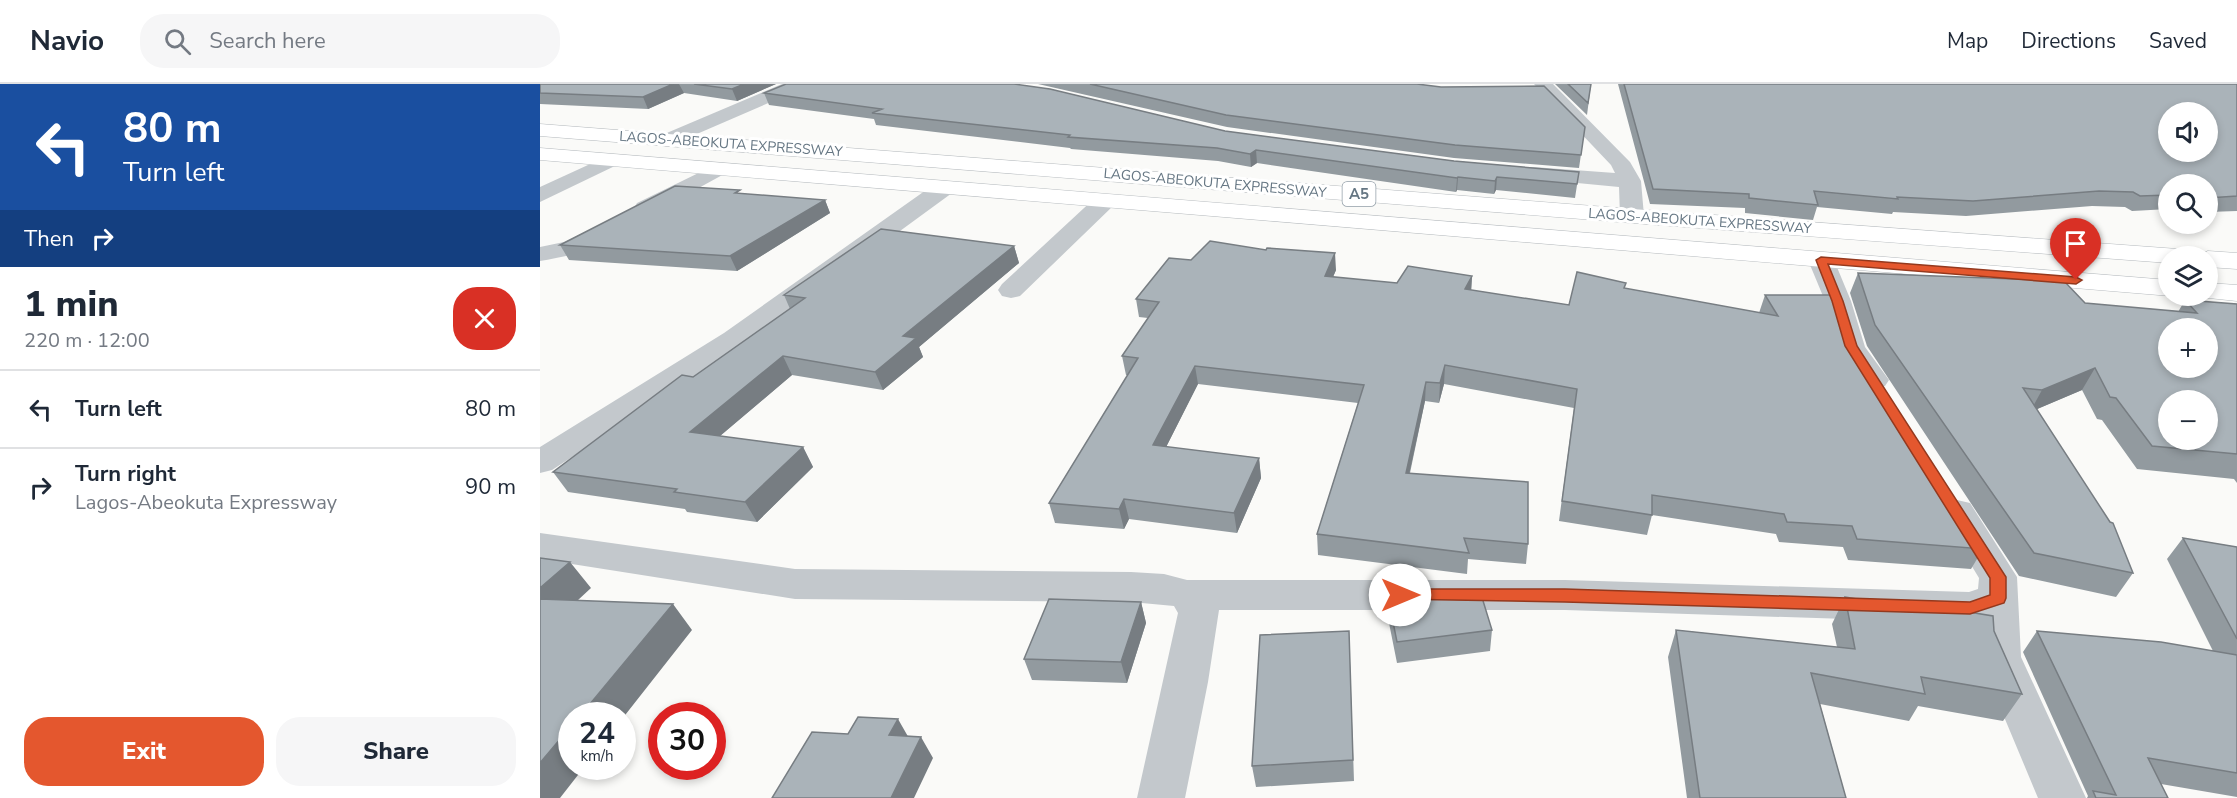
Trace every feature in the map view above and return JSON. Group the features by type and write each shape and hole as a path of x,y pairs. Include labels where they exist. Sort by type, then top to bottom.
{"highway":[{"name":"LAGOS-ABEOKUTA EXPRESSWAY","path":"540,129 1632,216 2158,255"},
{"name":"LAGOS-ABEOKUTA EXPRESSWAY","path":"540,154 2158,287"},
{"path":"2218,260 2237,261"},
{"path":"2218,292 2237,294"}],"street":[{"path":"669,139 797,84"},
{"path":"1541,88 1620,162 1630,181 1632,216"},
{"path":"540,195 612,160"},
{"path":"540,254 571,248 719,169"},
{"path":"1513,171 1630,181"},
{"path":"540,462 734,339 944,188"},
{"path":"1011,290 1105,201"},
{"path":"1821,260 1838,301 1851,346 1889,405"},
{"path":"1941,486 1998,577 2000,657 2062,798"},
{"path":"540,546 795,584 1110,586 1164,589 1187,595 1565,595 1970,608 1998,598"},
{"path":"1161,798 1199,611 1187,595"}],"building":[{"path":"540,84 673,84 643,97 540,93"},
{"path":"694,84 744,84 732,89"},
{"path":"786,84 1014,84 1050,89 1225,131 1454,161 1579,172 1577,184 1497,177 1495,181 1457,178 1256,150 1250,154 1217,148 1068,137 1070,135 872,113 882,109 764,93"},
{"path":"1090,84 1544,86 1585,127 1581,155 1455,145 1226,115"},
{"path":"1568,84 1591,84 1588,103"},
{"path":"1624,84 2237,84 2237,196 2218,197 2218,174 2158,174 2158,195 2140,196 2133,192 2099,191 1973,201 1897,197 1898,199 1814,191 1818,205 1749,198 1749,194 1653,189"},
{"path":"675,186 740,190 735,193 825,200 730,256 560,245"},
{"path":"881,229 1014,246 903,336 916,338 875,372 783,356 690,432 803,447 745,502 674,492 677,489 553,472 682,375 693,377 805,298 784,295"},
{"path":"1210,241 1266,250 1267,248 1335,253 1325,276 1397,283 1408,266 1472,276 1465,289 1569,305 1577,272 1626,283 1624,288 1778,316 1765,295 1832,295 1842,330 1983,549 1857,539 1852,526 1787,522 1784,514 1652,495 1652,515 1562,501 1577,389 1445,365 1440,383 1426,382 1406,473 1528,482 1528,544 1464,538 1469,553 1317,534 1364,385 1195,366 1153,445 1259,458 1234,513 1124,499 1119,509 1049,503 1138,358 1122,356 1159,302 1136,299 1169,258 1191,260"},
{"path":"1858,273 2064,281 2085,303 2197,313 2191,306 2218,306 2218,303 2237,304 2237,454 2194,450 2218,450 2218,390 2158,390 2158,447 2152,446 2116,398 2110,397 2095,368 2042,390 2023,388 2110,522 2113,523 2133,573 2034,553 1875,325"},
{"path":"2183,538 2237,547 2237,639"},
{"path":"540,558 570,562 540,588"},
{"path":"1480,591 1492,630 1397,642 1389,602"},
{"path":"1845,597 1921,610 1919,604 1993,616 1994,631 2022,694 1921,677 1925,694 1811,673 1846,798 1700,798 1676,630 1855,649"},
{"path":"540,599 673,604 592,702 558,702 558,742 540,763"},
{"path":"1049,599 1141,602 1121,662 1024,659"},
{"path":"1349,631 1353,760 1252,766 1260,635"},
{"path":"2037,631 2161,642 2237,655 2237,773 2148,758 2168,798 2096,798 2093,791 2116,795"},
{"path":"858,717 898,719 889,735 921,737 891,798 772,798 812,732 848,734"}],"route":[{"path":"1400,595 1565,595 1970,608 1998,598 1998,577 1851,346 1838,301 1821,260 2076,280"}]}
